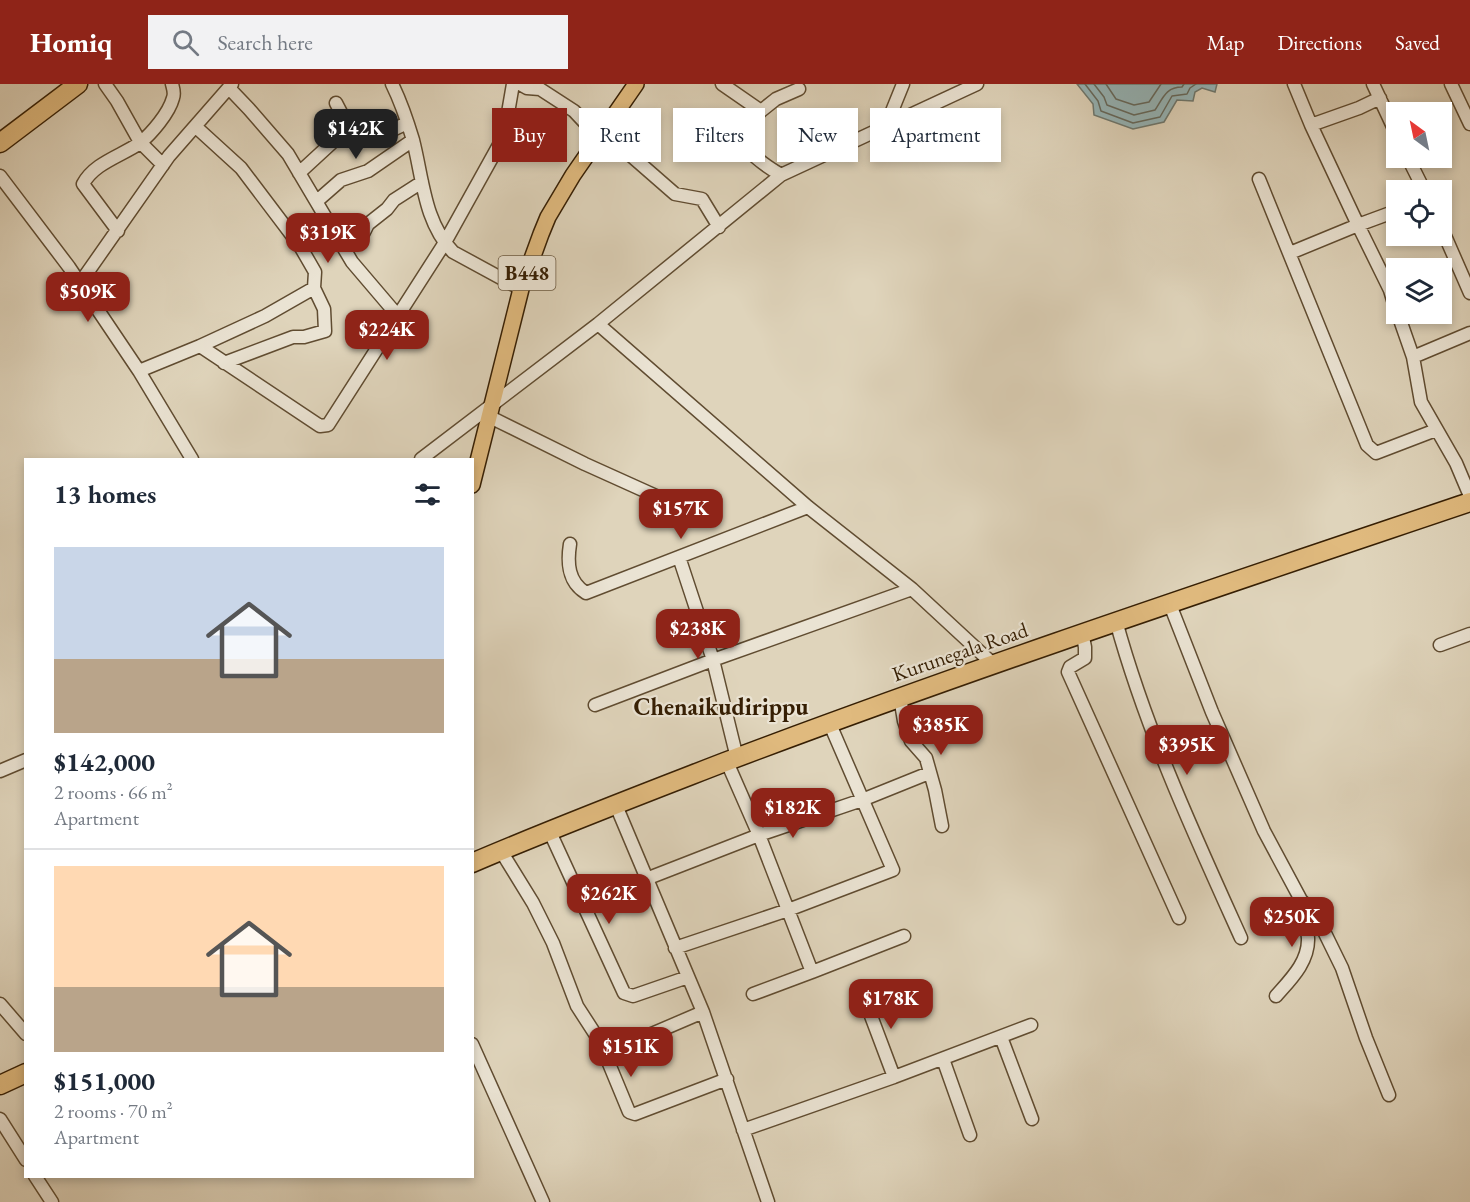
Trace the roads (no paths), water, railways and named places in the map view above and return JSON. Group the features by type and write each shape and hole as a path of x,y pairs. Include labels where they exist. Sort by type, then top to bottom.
{"highway":[{"path":"0,143 78,84"},
{"name":"Kurunegala Road","path":"474,862 615,803 830,722 1169,602 1470,502"},
{"path":"0,1085 24,1074"}],"main road":[{"name":"B448","path":"619,108 636,84"},
{"name":"B448","path":"474,478 521,289 548,217 583,162"}],"street":[{"path":"105,84 140,142 163,165"},
{"path":"118,231 83,184 87,177 99,167 140,142 165,114 174,96 171,84"},
{"path":"392,84 404,108 435,226 444,243 453,252 521,289"},
{"path":"200,346 320,426 328,426 444,243 504,136 513,84"},
{"path":"520,84 527,88 540,89 579,116"},
{"path":"722,84 757,108"},
{"path":"893,108 903,84"},
{"path":"925,108 977,84"},
{"path":"1294,84 1386,283"},
{"path":"1373,84 1386,111"},
{"path":"1451,84 1470,124"},
{"path":"80,283 163,165 231,86 288,154 352,262 398,316"},
{"path":"765,108 776,99 799,89"},
{"path":"1311,125 1380,98"},
{"path":"336,103 352,134"},
{"path":"299,173 337,138 352,134 382,135 407,123"},
{"path":"196,127 241,168 271,204 315,272 314,288 324,309 325,331 304,337 293,337 224,363"},
{"path":"422,458 492,410 781,175 870,133"},
{"path":"317,201 341,180 368,171 413,140"},
{"path":"638,162 675,194 702,198 719,227"},
{"path":"762,162 781,175"},
{"path":"0,176 80,283 139,371 191,458"},
{"path":"1259,179 1367,445 1376,453 1436,430"},
{"path":"345,247 362,236 369,224 394,200 422,182"},
{"path":"1290,253 1386,215"},
{"path":"1449,246 1470,293"},
{"path":"139,371 265,316 314,288"},
{"path":"598,324 808,507 912,589 993,664"},
{"path":"1401,324 1413,357 1421,402 1456,463 1470,496"},
{"path":"1413,357 1470,333"},
{"path":"492,410 585,464 656,496"},
{"path":"570,544 567,560 569,571 580,590 586,593 808,507"},
{"path":"679,557 713,660 732,760 812,972"},
{"path":"595,705 912,589"},
{"path":"1169,602 1264,831 1301,900 1317,917 1342,968 1389,1095"},
{"path":"1116,621 1131,675 1153,732 1241,938"},
{"path":"1082,633 1086,647 1085,658 1070,667 1068,672 1094,725 1179,918"},
{"path":"1440,645 1470,634"},
{"path":"900,697 904,721 911,741 926,758 942,826"},
{"path":"675,948 788,910 893,870 830,722"},
{"path":"0,771 24,761"},
{"path":"646,879 929,773"},
{"path":"615,803 703,1012 768,1202"},
{"path":"549,830 624,993 633,996 688,977"},
{"path":"501,851 554,943 577,1006 599,1040 629,1112 635,1114 727,1078"},
{"path":"1276,996 1300,966 1306,952 1308,937 1301,900"},
{"path":"753,994 904,936"},
{"path":"862,992 894,1077"},
{"path":"0,1004 24,1032"},
{"path":"605,1054 703,1012"},
{"path":"743,1130 1031,1026"},
{"path":"1001,1037 1032,1119"},
{"path":"474,1048 543,1202"},
{"path":"943,1059 970,1135"},
{"path":"0,1119 24,1157"},
{"path":"36,1178 52,1202"}],"water":[{"path":"1077,84 1217,84 1215,92 1202,88 1195,92 1193,101 1177,100 1164,122 1133,129 1094,115 1093,104"}],"district":[{"name":"Chenaikudirippu","path":"721,707"}]}
